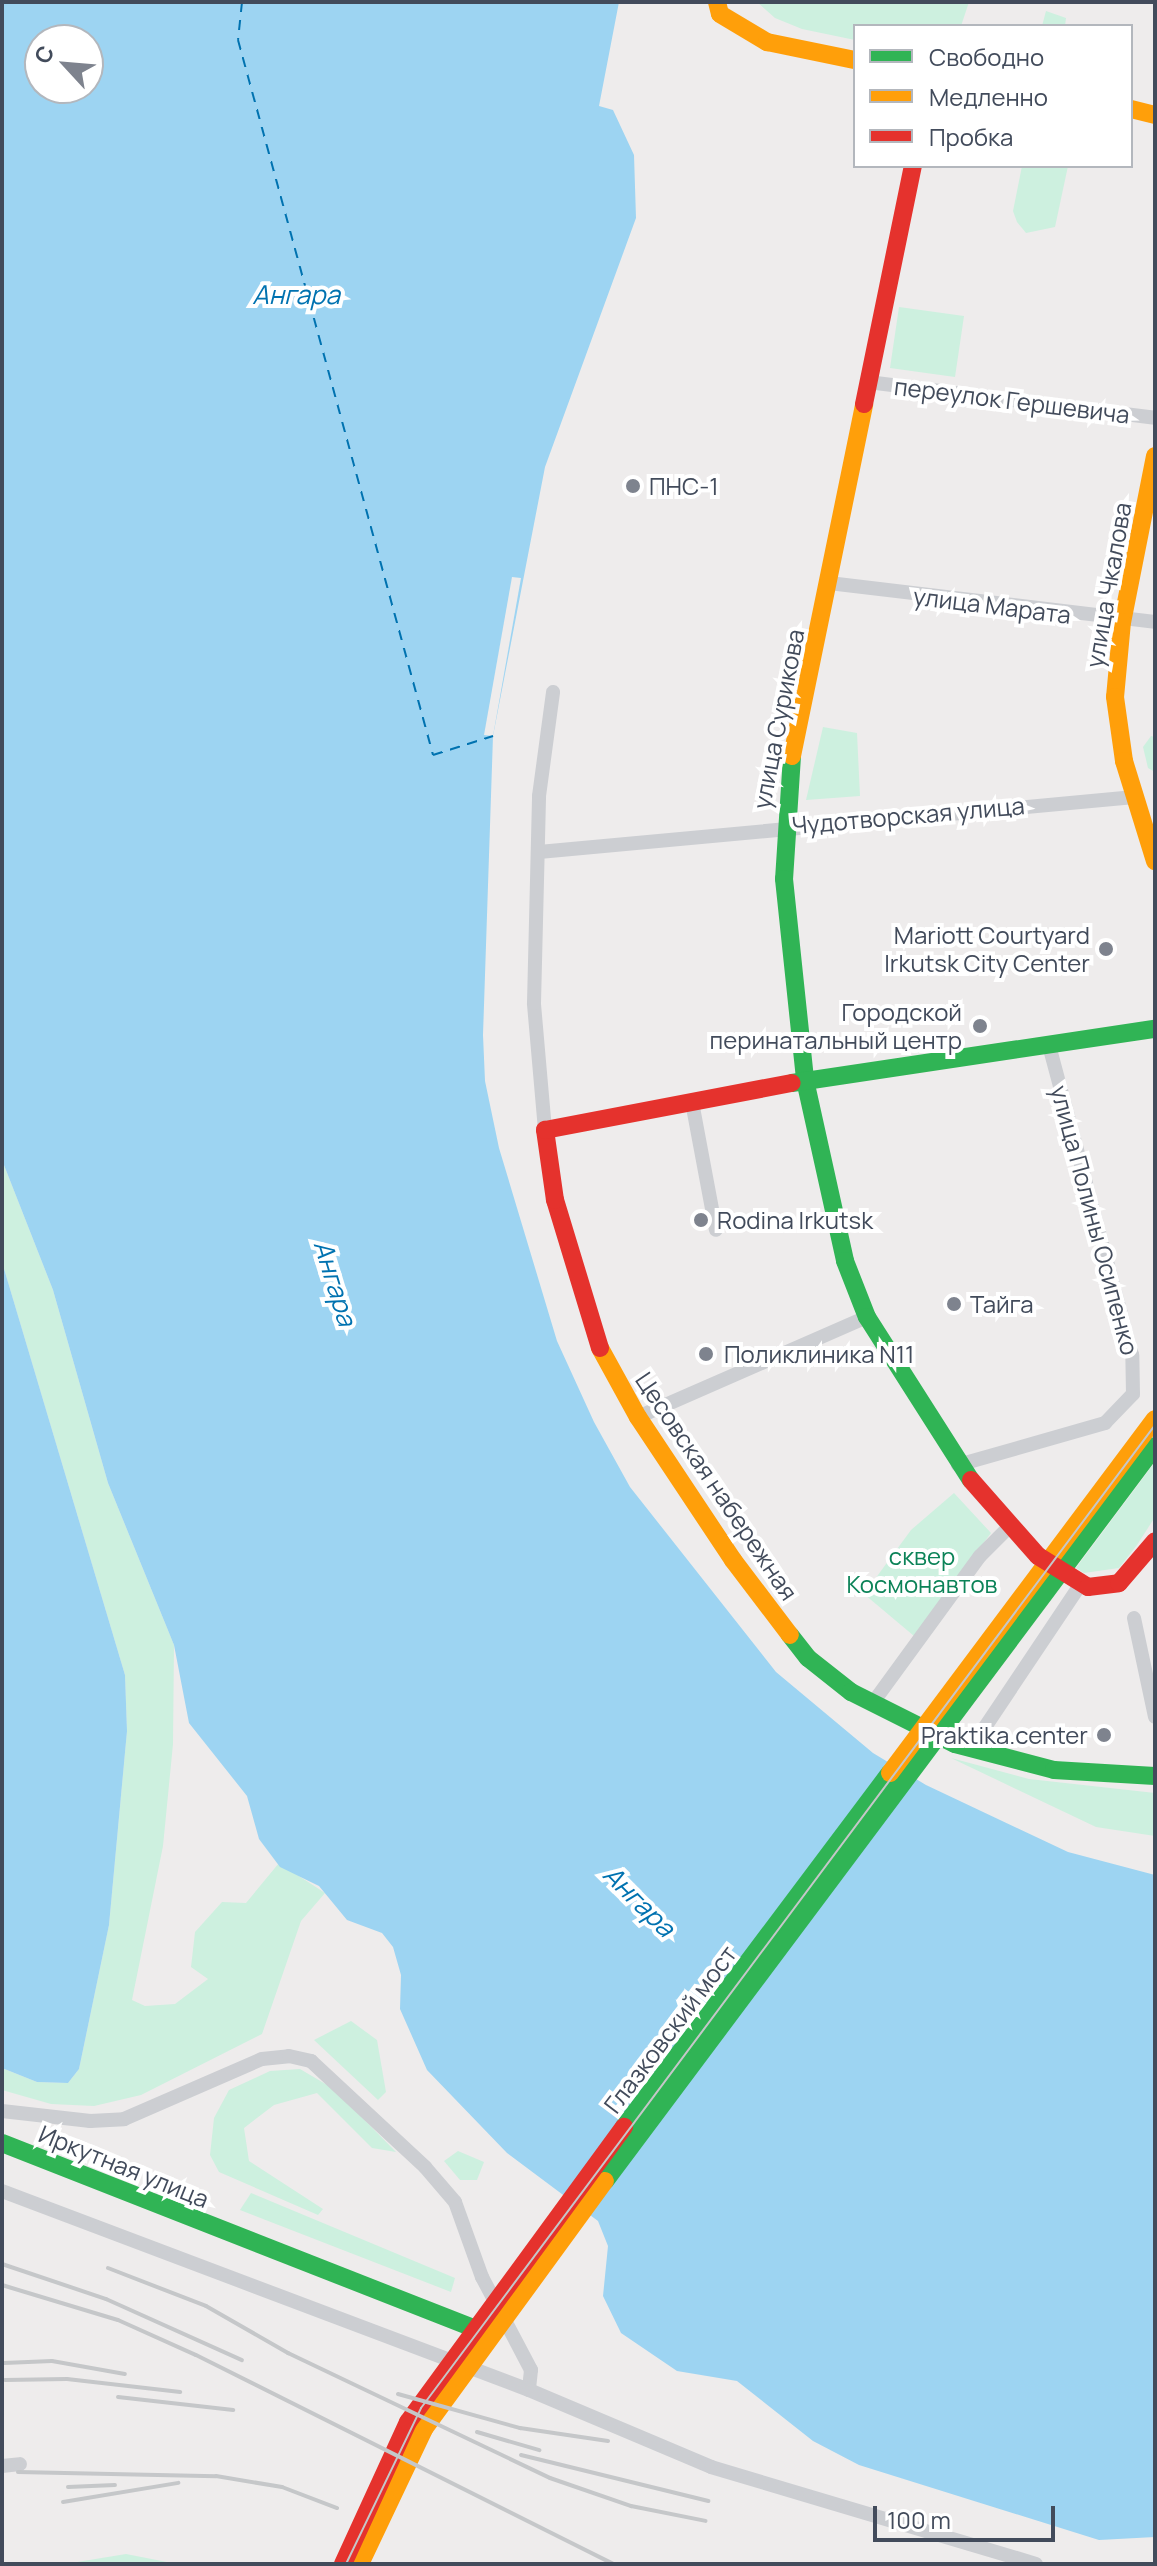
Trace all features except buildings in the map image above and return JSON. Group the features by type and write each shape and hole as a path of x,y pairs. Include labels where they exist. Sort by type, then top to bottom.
{"main road":[{"path":"717,2 720,14 744,32 853,59"},
{"path":"1133,110 1155,115"},
{"name":"улица Сурикова","path":"913,168 789,769 782,826 788,938 805,1080 845,1261 867,1317 958,1465 1008,1528 1080,1585"},
{"name":"улица Чкалова","path":"1155,456 1122,622 1115,697 1134,797 1155,861"},
{"path":"545,1130 805,1080 1155,1029"},
{"name":"Цесовская набережная","path":"545,1130 555,1200 600,1348 638,1417 733,1560 808,1658 872,1704 963,1746 1054,1770 1155,1776"},
{"path":"1072,1545 1155,1419"},
{"path":"1072,1545 1155,1446"},
{"path":"1080,1585 1110,1587 1127,1577 1155,1541"},
{"name":"Глазковский мост","path":"343,2564 408,2422 473,2328 1072,1545"},
{"name":"Глазковский мост","path":"360,2564 424,2429 460,2375 1072,1545"},
{"name":"Иркутная улица","path":"2,2143 473,2328"}],"street":[{"name":"переулок Гершевича","path":"868,382 1155,418"},
{"name":"улица Марата","path":"829,583 1122,622 1155,622"},
{"name":"Цесовская набережная","path":"545,1130 534,1003 539,796 553,692"},
{"name":"Чудотворская улица","path":"539,852 782,826 1134,797"},
{"name":"улица Полины Осипенко","path":"958,1465 1105,1423 1133,1394 1132,1355 1049,1045"},
{"path":"692,1102 716,1230"},
{"path":"638,1417 867,1317"},
{"path":"872,1704 980,1556 1008,1528"},
{"path":"963,1746 1080,1585"},
{"path":"1134,1618 1155,1717"},
{"path":"2,2111 90,2121 124,2119 262,2059 289,2056 311,2061 425,2167 455,2202 482,2277 531,2370 529,2390"},
{"path":"2,2191 529,2390 711,2467 1036,2564"},
{"path":"2,2466 20,2464"}],"green space":[{"path":"757,2 969,2 962,24 853,24 853,40 802,29 775,18"},
{"path":"1046,11 1066,18 1065,24 1043,24"},
{"path":"1022,168 1068,168 1055,227 1026,233 1013,211"},
{"path":"899,307 964,316 955,377 890,368"},
{"path":"823,727 857,733 860,796 806,800"},
{"path":"1151,736 1155,737 1155,772 1148,768 1143,747"},
{"path":"2,1160 53,1290 108,1483 174,1645 173,1744 163,1846 132,2000 145,2006 175,2004 208,1979 191,1967 195,1932 222,1902 246,1903 279,1863 325,1893 301,1921 262,2034 141,2095 94,2106 51,2104 2,2090 2,2068 37,2082 68,2083 79,2069 109,1925 127,1731 125,1675 2,1262"},
{"path":"1155,1462 1155,1517 1137,1545 1119,1568 1084,1573 1076,1568"},
{"name":"сквер Космонавтов","path":"954,1493 991,1533 914,1636 864,1594 911,1530"},
{"path":"951,1758 1029,1779 1155,1793 1155,1836 1096,1827"},
{"path":"351,2021 377,2040 386,2092 378,2100 314,2040"},
{"path":"300,2069 334,2089 396,2152 372,2148 317,2093 274,2105 244,2128 249,2161 323,2209 318,2215 219,2172 210,2155 214,2118 229,2090 270,2071"},
{"path":"458,2151 484,2162 477,2180 460,2180 444,2161"},
{"path":"251,2193 455,2278 451,2292 240,2210"},
{"path":"126,2554 177,2564 65,2564"}],"water":[{"name":"Ангара","path":"2,2 619,2 599,106 613,110 634,155 636,218 545,467 493,736 483,1035 485,1081 499,1148 557,1341 594,1422 630,1487 776,1672 873,1753 926,1785 1068,1852 1155,1875 1155,2537 1099,2540 859,2465 813,2441 737,2381 677,2371 621,2333 603,2296 608,2246 598,2221 507,2153 427,2070 400,2009 401,1975 393,1947 382,1933 347,1920 319,1886 280,1867 259,1839 247,1796 189,1723 174,1645 108,1483 53,1290 2,1160"},
{"path":"2,1262 125,1675 127,1731 109,1925 79,2069 68,2083 37,2082 2,2068"}],"pier":[{"path":"512,577 521,578 493,736 484,735"}],"ferry route":[{"path":"242,2 238,40 433,755 493,736"}],"tram line":[{"path":"346,2564 421,2408 1155,1425"}],"railway":[{"path":"2,2264 106,2299 242,2360"},
{"path":"108,2268 206,2306 288,2353 550,2478 631,2506 706,2521"},
{"path":"2,2285 118,2320 196,2355 613,2564"},
{"path":"4,2363 52,2361 125,2374"},
{"path":"5,2380 67,2379 180,2392"},
{"path":"398,2394 520,2428 608,2441"},
{"path":"118,2397 233,2410"},
{"path":"477,2432 539,2450"},
{"path":"521,2455 708,2501"},
{"path":"18,2472 216,2476 282,2487 337,2508"},
{"path":"63,2502 178,2483"},
{"path":"68,2487 115,2485"}],"traffic: fast":[{"path":"792,756 784,879 805,1080 845,1261 867,1317 971,1480"},
{"path":"792,1083 1155,1029"},
{"path":"605,2181 1155,1446"},
{"path":"790,1635 808,1658 851,1692 955,1744 1054,1770 1155,1776"},
{"path":"624,2127 890,1773"},
{"path":"2,2143 473,2328"}],"traffic: slow":[{"path":"717,2 720,14 767,42 853,60"},
{"path":"1133,110 1155,115"},
{"path":"792,756 864,404"},
{"path":"1155,456 1122,622 1115,697 1124,761 1155,861"},
{"path":"600,1348 638,1417 733,1560 790,1635"},
{"path":"890,1773 1155,1419"},
{"path":"360,2564 424,2429 605,2181"}],"traffic: jam":[{"path":"864,404 913,168"},
{"path":"600,1348 555,1200 545,1130 792,1083"},
{"path":"971,1480 1038,1556 1088,1587 1119,1583 1155,1541"},
{"path":"343,2564 408,2422 624,2127"}],"place":[{"name":"ПНС-1","path":"633,486"},
{"name":"Mariott Courtyard Irkutsk City Center","path":"1106,949"},
{"name":"Городской перинатальный центр","path":"980,1026"},
{"name":"Rodina Irkutsk","path":"701,1220"},
{"name":"Тайга","path":"954,1304"},
{"name":"Поликлиника N11","path":"706,1354"},
{"name":"Praktika.center","path":"1104,1735"}]}
